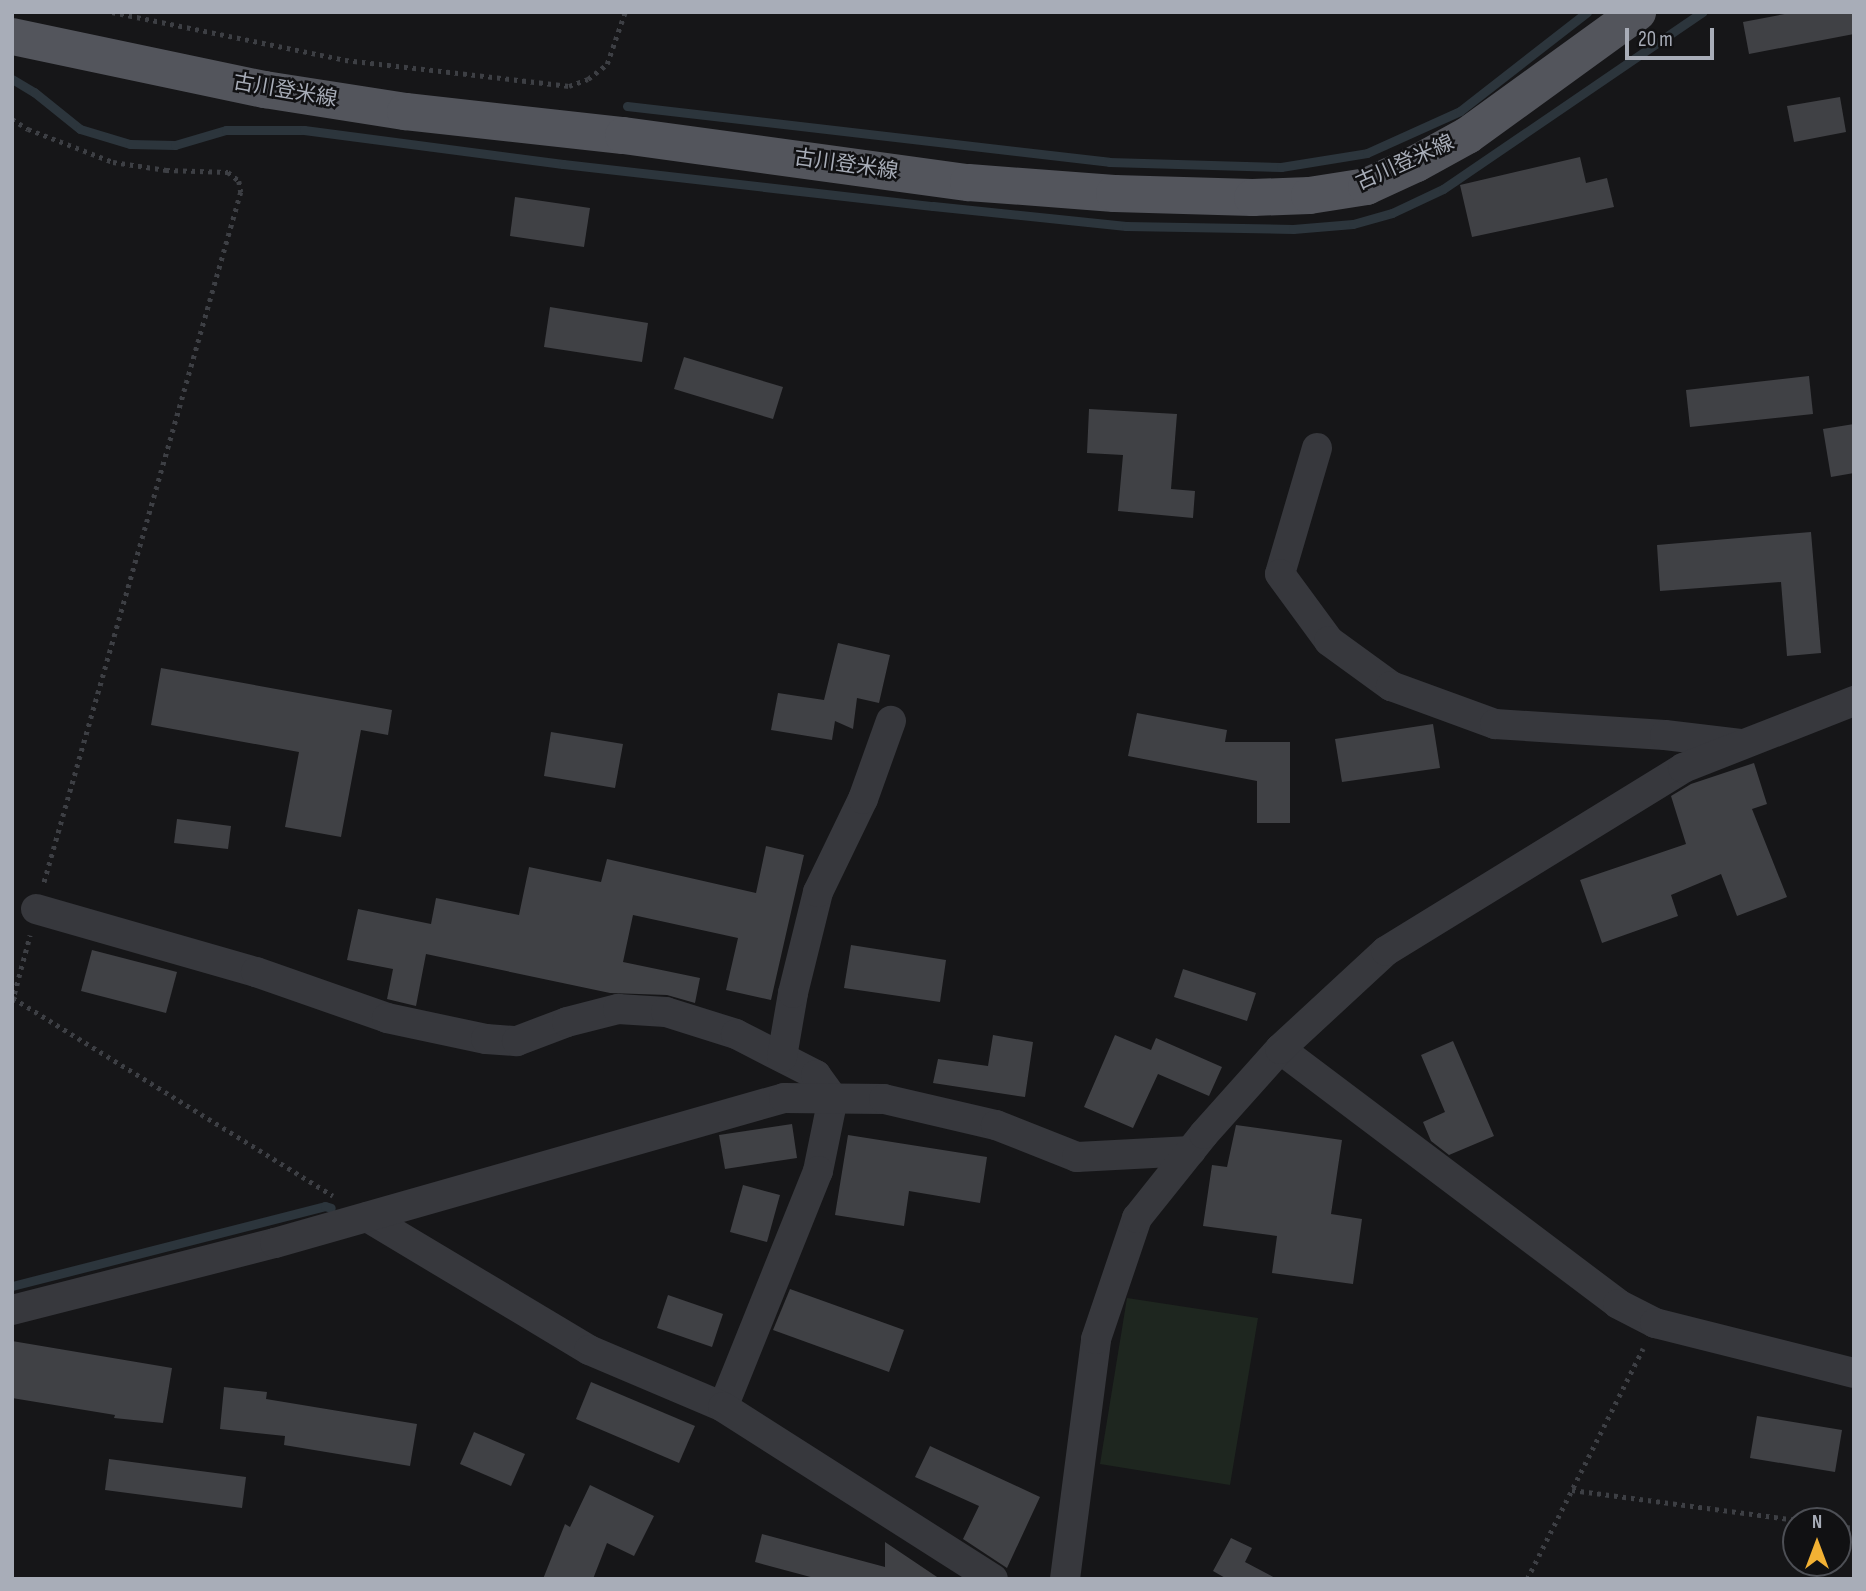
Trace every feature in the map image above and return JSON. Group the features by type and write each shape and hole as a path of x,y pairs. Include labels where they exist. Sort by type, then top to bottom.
{"main road":[{"name":"古川登米線","path":"12,36 264,89 405,111 623,135 968,182 1114,193 1252,197 1309,195 1366,186 1416,163 1467,135 1637,12"}],"street":[{"path":"1317,448 1280,574 1329,641 1391,686 1496,724 1665,735 1744,744"},
{"path":"1065,1579 1096,1339 1137,1217 1280,1049 1386,951 1683,768 1854,701"},
{"path":"782,1057 793,993 818,892 863,799 891,721"},
{"path":"36,909 256,972 387,1018 486,1039 516,1041 567,1022 618,1009 666,1012 736,1034 816,1075 832,1098 818,1171 723,1407"},
{"path":"1280,1049 1618,1304 1655,1323 1854,1373"},
{"path":"12,1310 367,1217 784,1098 884,1099 996,1125 1077,1157 1133,1157 1191,1151"},
{"path":"367,1217 589,1350 723,1407 993,1579"}],"path":[{"path":"112,12 345,60 569,86 588,79 607,64 625,12"},
{"path":"12,119 28,129 113,162 166,170 228,172 239,181 242,192 36,909 13,999 367,1217"},
{"path":"1527,1579 1655,1323"},
{"path":"1572,1490 1782,1518"}],"shaded area":[{"path":"1127,1298 1258,1318 1230,1485 1100,1464"}],"building":[{"path":"1795,12 1854,12 1854,34 1749,54 1743,22"},
{"path":"1840,97 1846,132 1794,142 1787,106"},
{"path":"1580,157 1586,183 1607,178 1614,207 1472,237 1460,185"},
{"path":"515,197 590,208 584,247 510,236"},
{"path":"550,307 648,323 642,362 544,347"},
{"path":"684,357 783,387 773,419 674,389"},
{"path":"1809,376 1813,414 1690,427 1686,390"},
{"path":"1089,409 1177,414 1171,489 1195,491 1193,518 1118,511 1123,455 1087,453"},
{"path":"1854,424 1854,473 1831,477 1823,429"},
{"path":"1811,532 1821,653 1787,656 1781,582 1660,591 1657,545"},
{"path":"838,643 890,655 879,703 857,698 853,729 835,721 832,740 771,730 778,693 824,700"},
{"path":"161,668 392,710 388,735 361,730 341,837 285,827 299,752 151,725"},
{"path":"1137,713 1227,730 1225,742 1290,742 1290,823 1257,823 1257,781 1128,756"},
{"path":"1433,724 1440,768 1342,782 1335,739"},
{"path":"551,732 623,744 615,788 544,776"},
{"path":"1754,763 1767,804 1752,809 1787,897 1737,916 1721,874 1671,895 1678,916 1602,943 1580,880 1686,844 1671,796 1691,784"},
{"path":"177,819 231,826 228,849 174,843"},
{"path":"766,846 804,855 771,1000 726,990 738,938 633,915 623,962 700,978 695,1003 667,995 610,993 426,954 416,1006 387,999 393,969 347,960 358,909 431,924 436,898 519,915 529,867 601,882 607,859 756,893"},
{"path":"851,945 946,960 940,1002 844,988"},
{"path":"92,950 177,972 166,1013 81,991"},
{"path":"1183,969 1256,993 1247,1021 1174,997"},
{"path":"993,1035 1033,1042 1025,1097 933,1083 938,1059 988,1066"},
{"path":"1115,1035 1151,1050 1156,1038 1222,1067 1209,1096 1158,1074 1133,1128 1084,1107"},
{"path":"1453,1041 1494,1136 1449,1155 1431,1141 1423,1122 1445,1112 1421,1055"},
{"path":"792,1124 797,1158 725,1169 719,1135"},
{"path":"1236,1125 1342,1140 1331,1214 1362,1219 1353,1284 1272,1273 1277,1236 1203,1226 1212,1165 1227,1167"},
{"path":"848,1135 987,1157 980,1203 909,1191 904,1226 835,1215"},
{"path":"743,1185 780,1195 767,1242 730,1232"},
{"path":"790,1289 904,1330 889,1372 773,1330"},
{"path":"668,1295 723,1314 712,1347 657,1328"},
{"path":"12,1341 172,1368 163,1423 114,1418 115,1415 12,1398"},
{"path":"591,1382 695,1426 679,1463 576,1419"},
{"path":"224,1387 267,1392 266,1399 417,1424 410,1466 284,1445 285,1436 220,1429"},
{"path":"1757,1416 1842,1430 1835,1472 1750,1458"},
{"path":"474,1432 525,1454 511,1486 460,1464"},
{"path":"930,1446 1040,1497 1007,1568 963,1539 979,1506 915,1477"},
{"path":"109,1459 246,1477 242,1508 105,1490"},
{"path":"590,1485 654,1516 634,1556 607,1543 593,1579 543,1579 565,1524 570,1527"},
{"path":"762,1534 885,1567 885,1542 940,1579 818,1579 755,1562"},
{"path":"1231,1538 1252,1548 1245,1562 1277,1579 1227,1579 1213,1571"}],"waterway":[{"path":"627,106 1109,162 1281,167 1367,153 1460,111 1587,12"},
{"path":"12,79 34,92 80,129 130,144 175,145 226,130 304,130 563,164 1126,226 1293,229 1353,224 1392,213 1443,189 1702,12"},
{"path":"12,1286 325,1206 331,1208"}]}
